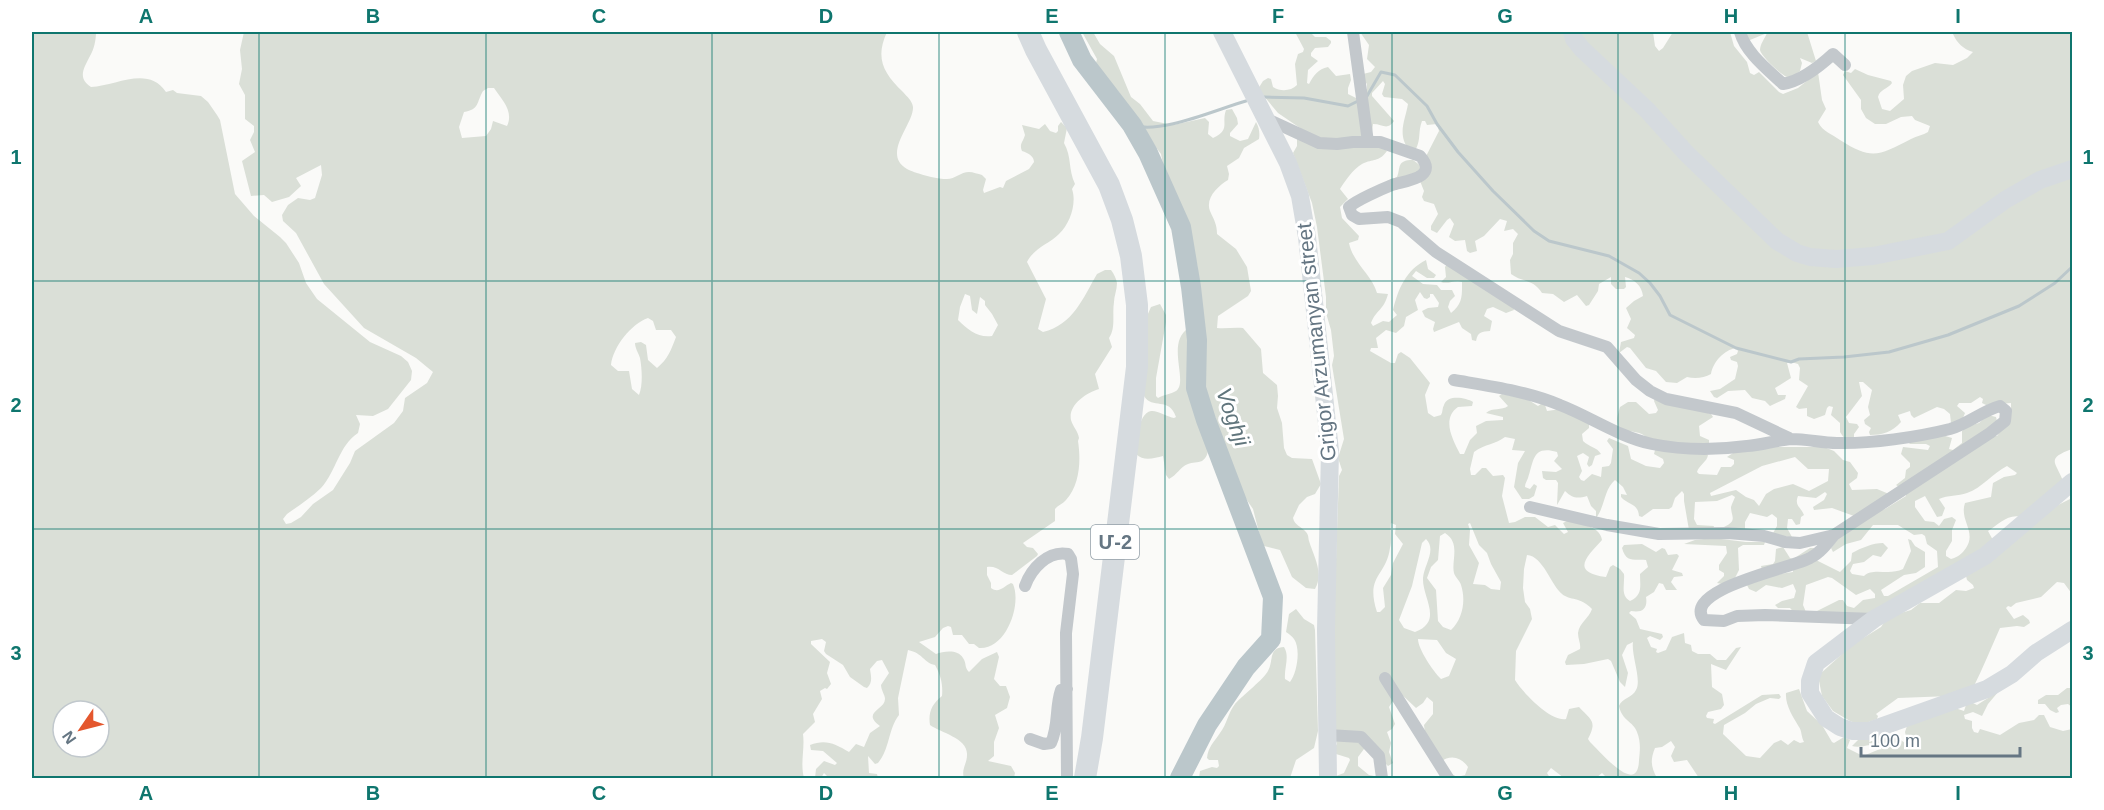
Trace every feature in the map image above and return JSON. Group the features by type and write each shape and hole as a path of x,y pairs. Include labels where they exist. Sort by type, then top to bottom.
{"highway":[{"name":"Մ-2","path":"1028,32 1109,185 1122,220 1131,256 1137,305 1137,367 1085,778"}],"street":[{"name":"Grigor Arzumanyan street","path":"1222,32 1288,163 1300,196 1307,237 1330,451 1326,618 1328,778"},
{"path":"1353,32 1368,142"},
{"path":"1572,32 1574,39 1582,49 1647,110 1686,153 1777,241 1797,253 1810,257 1836,259 1873,256 1948,241 2005,200 2040,180 2073,169"},
{"path":"1740,32 1743,42 1783,84 1792,83 1817,69 1833,54 1845,64"},
{"path":"1267,119 1319,142 1336,144 1380,142 1413,152 1423,160 1424,171 1413,181 1393,185 1356,201 1349,207 1352,215 1359,219 1388,217 1401,222 1436,252 1559,331 1607,347 1636,380 1650,391 1666,399 1736,413 1793,439"},
{"path":"1454,380 1542,399 1652,444 1728,448 1793,439 1839,443 1896,439 1951,429 2000,406 2006,411 2005,421 1834,535 1811,558 1786,568 1750,577 1706,600 1699,610 1704,621 1710,622 1724,621 1737,616 1765,615 1874,618"},
{"path":"2073,482 1985,556 1874,618 1816,663 1810,681 1810,693 1826,718 1852,731 1869,731 1987,689 2012,674 2036,653 2073,630"},
{"path":"1530,507 1606,525 1659,534 1728,533 1764,536 1785,542 1800,543 1834,535"},
{"path":"1025,586 1029,576 1045,559 1054,554 1068,554 1073,574 1066,633 1067,778"},
{"path":"1385,678 1448,778"},
{"path":"1030,739 1044,744 1051,742 1061,690 1067,689"},
{"path":"1328,735 1361,737 1379,756 1382,778"}],"shaded area":[{"path":"32,32 96,32 94,47 83,73 84,80 91,87 141,78 159,84 166,92 173,90 177,93 201,96 208,102 220,120 235,194 254,216 286,243 299,263 306,283 317,299 370,342 401,356 408,362 412,371 411,380 388,409 373,416 356,415 360,424 358,433 346,444 321,488 283,519 286,524 301,517 313,504 333,490 355,451 394,423 403,411 405,398 427,383 433,372 416,358 364,328 324,284 296,233 283,221 282,215 288,205 298,198 310,200 315,198 322,175 321,165 296,178 301,186 289,197 272,202 264,195 251,196 242,161 255,152 250,140 254,126 245,119 245,95 239,84 242,69 240,50 244,32 887,32 883,41 883,65 890,78 912,102 913,107 898,147 897,155 900,163 915,172 944,179 950,179 966,172 982,175 986,179 984,193 1003,188 1006,181 1029,169 1034,162 1032,156 1021,149 1025,135 1022,125 1039,129 1045,124 1050,131 1056,133 1061,122 1067,128 1064,143 1075,184 1072,189 1074,201 1072,213 1063,230 1034,253 1027,262 1046,299 1038,329 1043,332 1070,317 1097,274 1111,270 1117,283 1113,325 1109,338 1112,347 1095,374 1099,389 1079,400 1072,409 1071,420 1079,438 1077,480 1071,494 1055,509 1055,521 1023,543 1033,548 1037,556 1012,575 994,567 987,567 991,588 999,590 1011,583 1015,593 1010,625 997,642 989,647 979,648 974,644 969,644 962,635 953,635 951,627 948,626 935,637 919,642 936,654 958,653 963,658 969,672 982,659 997,652 999,657 994,679 1000,686 1006,686 1010,697 1007,708 995,715 999,728 994,742 994,756 988,761 1011,766 1015,773 1014,778 964,778 967,755 963,744 930,725 932,709 942,696 939,673 935,665 908,650 898,698 899,715 885,752 878,763 875,764 868,756 869,773 877,774 878,778 829,778 824,773 821,778 815,778 816,769 824,761 835,765 837,763 823,751 811,750 810,745 821,742 830,743 849,752 856,744 864,747 870,733 880,726 873,714 884,703 885,697 881,685 889,673 882,660 877,661 870,669 870,684 867,688 864,687 850,677 843,665 826,654 824,651 826,642 822,639 811,641 811,644 830,662 827,673 831,684 827,689 820,691 822,699 813,714 815,722 803,734 804,778 32,778","holes":["494,88 503,101 509,115 507,126 493,121 486,136 462,138 459,127 464,112 475,107 483,91","965,294 970,296 972,310 977,314 980,297 985,301 985,305 998,325 992,336 969,330 958,320","648,318 653,321 656,330 671,330 676,337 667,358 657,368 648,360 646,345 641,342 635,343 641,367 642,382 639,395 632,389 629,371 618,371 611,365 615,351 624,337 635,325"]},
{"path":"1082,32 1093,32 1100,44 1114,56 1131,97 1140,104 1153,121 1173,125 1205,118 1209,122 1208,134 1213,138 1224,129 1226,110 1232,109 1238,124 1230,136 1240,141 1248,139 1256,122 1258,126 1259,139 1244,148 1239,158 1227,166 1228,180 1217,189 1209,202 1217,234 1236,249 1247,267 1251,291 1248,296 1218,316 1217,328 1243,328 1261,349 1263,373 1277,385 1277,408 1287,455 1292,458 1312,459 1321,484 1315,494 1307,497 1299,505 1293,518 1295,523 1308,535 1319,577 1315,589 1306,588 1292,577 1280,550 1262,544 1253,509 1242,493 1235,470 1226,462 1225,450 1206,410 1203,408 1195,412 1208,444 1206,457 1202,461 1185,465 1169,479 1166,475 1163,456 1146,459 1136,454 1140,423 1146,413 1153,411 1176,417 1169,407 1151,402 1144,396 1147,316 1151,307 1160,304 1166,315 1156,378 1156,396 1158,398 1174,392 1179,386 1179,342 1182,334 1189,328 1191,339 1189,362 1198,374 1203,371 1197,263 1190,246 1189,229 1170,199 1161,154 1141,132 1136,120 1124,107 1119,92 1094,71 1097,59"},
{"path":"1295,32 1310,32 1315,37 1326,37 1331,41 1328,47 1315,48 1311,53 1311,56 1318,61 1308,70 1307,83 1309,84 1319,71 1328,67 1336,76 1350,74 1348,94 1356,98 1367,89 1367,84 1359,75 1371,72 1375,67 1367,59 1369,45 1360,32 1653,32 1655,46 1659,51 1673,32 1730,32 1734,46 1747,62 1750,73 1754,75 1759,72 1783,94 1798,88 1818,72 1822,100 1826,109 1818,122 1822,128 1851,147 1876,153 1891,149 1928,132 1930,126 1915,120 1912,116 1901,117 1886,124 1875,124 1866,118 1861,109 1861,100 1843,75 1845,71 1851,73 1855,69 1891,81 1892,83 1880,92 1878,97 1882,109 1890,111 1904,99 1903,85 1906,76 1912,71 1935,63 1953,65 1973,52 1961,45 1953,34 1945,32 2072,32 2072,449 2055,459 2063,481 2022,517 2008,518 1988,531 1994,542 1874,614 1813,613 1839,600 1843,600 1847,606 1854,608 1863,600 1875,598 1875,594 1870,589 1856,595 1828,577 1806,585 1803,605 1806,612 1798,617 1790,608 1778,608 1775,605 1794,598 1796,591 1793,584 1782,588 1766,585 1756,592 1749,589 1747,585 1774,575 1793,572 1793,568 1762,570 1761,566 1773,564 1776,549 1783,547 1793,559 1810,548 1817,548 1816,560 1840,572 1851,561 1852,553 1867,546 1883,543 1888,548 1881,557 1873,555 1864,562 1853,564 1850,571 1852,574 1864,576 1872,572 1892,572 1903,569 1911,551 1908,539 1911,540 1915,546 1925,552 1925,567 1916,573 1904,575 1881,590 1884,596 1888,596 1938,567 1937,551 1927,544 1925,536 1914,535 1898,525 1873,525 1861,540 1846,544 1833,552 1831,548 1841,535 1871,514 1885,509 1906,496 1906,492 1896,485 1905,478 1906,470 1910,467 1910,463 1901,454 1903,447 1928,450 1930,446 1910,444 1907,441 1930,436 1947,436 1952,438 1949,449 1953,450 1962,443 1962,431 1968,426 1979,423 1988,415 1996,417 1997,421 1989,436 1997,436 2011,417 2011,403 1986,405 1982,403 1983,399 1980,397 1971,403 1959,403 1957,406 1965,413 1961,423 1951,423 1950,414 1937,407 1914,418 1910,411 1898,415 1901,422 1891,431 1870,435 1871,428 1865,424 1864,420 1870,415 1868,407 1872,390 1863,382 1859,382 1862,396 1846,417 1849,423 1857,424 1859,427 1854,437 1844,438 1840,432 1840,423 1831,415 1833,407 1829,406 1825,415 1814,419 1807,416 1807,408 1796,407 1808,386 1799,380 1798,364 1787,363 1791,378 1775,388 1778,395 1786,395 1785,399 1770,406 1765,401 1752,398 1745,390 1728,391 1717,398 1710,391 1720,389 1735,379 1738,366 1737,362 1731,360 1730,357 1737,354 1736,348 1720,357 1711,374 1699,378 1687,377 1677,383 1666,382 1656,371 1646,368 1630,348 1627,347 1619,353 1621,342 1634,338 1635,335 1627,328 1631,319 1626,308 1643,296 1639,286 1631,279 1625,277 1626,287 1624,289 1616,289 1611,284 1611,277 1599,284 1598,291 1589,305 1586,306 1577,295 1564,302 1553,294 1542,293 1535,285 1511,274 1510,260 1513,254 1513,243 1518,234 1513,229 1504,231 1507,221 1500,219 1484,236 1475,241 1477,251 1470,253 1467,251 1465,240 1455,241 1449,237 1454,224 1450,218 1437,233 1431,230 1438,214 1434,204 1424,201 1422,197 1424,191 1420,181 1387,181 1397,177 1400,165 1404,161 1413,160 1421,166 1439,131 1437,124 1427,125 1425,121 1422,121 1416,149 1409,150 1403,138 1408,104 1402,99 1384,97 1382,94 1385,84 1383,81 1372,96 1394,121 1387,126 1373,124 1371,140 1387,151 1378,159 1355,169 1340,189 1348,199 1340,207 1342,218 1359,236 1358,240 1349,243 1354,257 1371,280 1377,293 1388,294 1371,323 1373,326 1383,321 1389,322 1397,315 1393,310 1404,281 1413,269 1426,260 1428,269 1436,275 1434,278 1427,278 1416,271 1412,276 1423,284 1437,285 1441,290 1452,290 1455,296 1448,307 1451,313 1460,303 1462,282 1441,282 1446,277 1447,264 1513,307 1514,310 1506,313 1493,307 1487,309 1484,316 1492,321 1490,331 1479,334 1476,341 1472,340 1471,334 1462,328 1459,322 1434,332 1435,322 1425,317 1422,311 1438,307 1439,303 1433,294 1430,294 1427,299 1420,292 1415,300 1418,310 1406,317 1404,326 1396,333 1386,330 1376,338 1378,348 1371,348 1370,351 1391,363 1395,363 1401,352 1410,358 1430,383 1425,395 1428,413 1434,417 1441,415 1443,406 1449,399 1462,398 1473,402 1472,406 1458,407 1450,417 1450,430 1460,454 1464,454 1470,440 1477,433 1476,426 1486,421 1503,420 1503,417 1486,413 1508,406 1499,396 1502,394 1527,399 1538,406 1544,402 1547,411 1561,409 1589,424 1589,428 1582,434 1583,441 1601,454 1595,456 1589,467 1587,464 1589,457 1583,453 1577,456 1582,471 1579,477 1581,480 1584,481 1592,474 1601,477 1602,467 1609,466 1611,463 1613,449 1607,441 1609,438 1628,446 1631,459 1646,466 1660,468 1664,463 1663,459 1654,454 1655,450 1647,438 1620,428 1617,418 1620,407 1628,402 1636,402 1649,414 1656,413 1658,410 1654,401 1655,397 1711,414 1713,417 1699,426 1700,436 1709,440 1709,443 1702,451 1708,455 1697,472 1699,474 1717,475 1721,467 1731,467 1734,460 1727,457 1733,453 1765,447 1824,447 1850,462 1858,473 1857,478 1849,484 1852,490 1877,489 1889,494 1854,516 1832,508 1814,510 1813,507 1824,500 1827,494 1825,492 1816,498 1798,496 1797,504 1804,515 1801,517 1800,524 1796,525 1792,519 1788,519 1787,528 1792,537 1772,535 1777,526 1777,518 1772,514 1767,517 1750,513 1745,522 1745,529 1724,527 1733,518 1731,507 1735,497 1732,495 1717,501 1695,502 1694,519 1697,525 1714,526 1713,529 1689,530 1682,491 1669,509 1653,509 1642,517 1639,516 1635,506 1621,497 1621,494 1627,495 1623,487 1615,480 1596,518 1596,511 1587,496 1575,497 1565,491 1557,505 1558,483 1556,480 1543,478 1542,471 1556,472 1562,469 1554,461 1558,456 1557,452 1543,451 1535,456 1525,484 1525,487 1530,489 1534,484 1537,486 1534,496 1522,499 1514,487 1518,463 1525,451 1512,450 1515,439 1505,437 1474,452 1471,475 1486,468 1493,476 1503,475 1505,478 1502,496 1509,523 1525,517 1535,517 1548,527 1555,525 1564,534 1568,532 1563,523 1567,521 1588,526 1597,531 1602,540 1588,557 1585,567 1594,575 1606,577 1613,565 1620,569 1624,574 1625,596 1630,601 1639,593 1640,574 1648,567 1646,560 1628,558 1622,548 1624,545 1642,544 1656,552 1662,548 1668,555 1677,554 1679,556 1672,570 1682,573 1683,576 1674,577 1671,582 1677,590 1666,590 1663,584 1659,583 1654,592 1646,597 1646,605 1643,609 1629,613 1636,619 1640,629 1662,634 1663,637 1660,640 1650,636 1647,638 1651,647 1657,649 1658,653 1666,650 1672,637 1684,633 1685,643 1691,645 1692,651 1698,654 1710,654 1717,660 1726,660 1736,648 1741,647 1726,670 1711,664 1712,687 1722,694 1724,705 1721,709 1708,712 1706,716 1714,719 1715,724 1762,695 1779,694 1781,697 1779,699 1770,698 1756,704 1724,725 1723,734 1746,756 1760,758 1774,743 1781,740 1788,745 1794,740 1804,742 1786,697 1786,693 1799,689 1807,711 1822,725 1832,742 1844,737 1850,740 1847,748 1863,756 1880,749 1883,745 1852,746 1860,738 1899,733 1901,740 1906,744 1905,732 1908,723 1955,708 1964,711 1966,705 1971,702 1977,705 1999,691 1982,716 1973,712 1964,715 1965,719 1972,721 1974,732 1978,733 1980,729 2000,735 2019,723 2044,715 2050,727 2063,731 2072,729 2072,778 1699,778 1687,760 1674,762 1671,756 1675,747 1671,741 1662,747 1655,748 1652,763 1657,778 1607,778 1602,773 1596,778 1564,778 1551,768 1547,773 1550,778 1449,778 1452,774 1457,777 1465,775 1468,767 1456,758 1448,758 1440,762 1425,733 1424,725 1433,714 1433,702 1427,697 1416,708 1399,692 1389,707 1395,724 1387,732 1391,743 1389,752 1393,763 1388,766 1371,749 1364,749 1358,757 1358,766 1369,775 1384,778 1335,778 1344,773 1350,760 1336,754 1334,748 1337,744 1334,735 1333,643 1339,476 1342,470 1338,458 1344,439 1332,365 1334,356 1331,330 1326,313 1317,227 1312,203 1293,153 1297,146 1297,133 1300,128 1278,113 1258,89 1268,78 1271,79 1273,87 1279,90 1289,90 1295,87 1297,85 1295,64 1298,54 1304,49","holes":["1795,457 1808,469 1829,469 1828,481 1809,491 1793,484 1774,489 1766,494 1759,506 1754,500 1736,490 1711,496 1710,493 1762,466","2007,466 2017,473 1993,483 1991,497 1965,503 1964,515 1969,531 1969,542 1961,554 1951,559 1946,556 1946,551 1952,541 1952,530 1956,520 1952,517 1944,519 1939,526 1934,522 1925,521 1915,507 1915,501 1925,496 1937,517 1942,516 1945,508 1939,499 1972,491","1391,523 1396,525 1395,534 1403,544 1393,563 1391,575 1383,588 1385,607 1377,612 1373,590 1388,558 1391,545","1470,523 1479,545 1487,553 1501,582 1500,590 1473,584 1479,563 1469,545 1468,524","1445,533 1453,542 1453,568 1463,597 1461,615 1451,630 1443,627 1438,621 1436,590 1427,578 1431,567 1438,560 1440,536","1426,539 1430,553 1423,578 1430,615 1424,627 1415,632 1404,628 1399,620 1412,586 1422,543","1527,555 1538,560 1562,594 1579,600 1592,609 1579,629 1580,649 1568,655 1566,665 1608,659 1625,687 1628,673 1622,655 1627,645 1633,642 1638,686 1634,693 1622,701 1619,706 1620,711 1635,728 1639,739 1640,753 1637,771 1632,774 1618,769 1590,742 1588,739 1593,725 1579,707 1569,709 1566,719 1560,719 1545,711 1531,699 1515,680 1516,651 1532,619 1530,609 1525,602 1523,588","1418,639 1437,640 1446,653 1456,659 1449,676 1441,679 1420,648"]},
{"path":"1745,32 1807,32 1816,61 1812,63 1800,58 1802,63 1800,71 1787,77 1780,73 1761,53 1761,46 1767,33 1750,40 1747,39"},
{"path":"2072,498 2072,594 2064,583 2057,582 2041,597 2008,606 2006,608 2014,619 2023,615 2030,623 2024,627 2000,628 1973,688 1951,696 1898,698 1876,714 1877,719 1860,725 1833,711 1822,696 1820,674 1852,645 1881,627 1894,615 1911,610 1920,603 1939,603 1956,590 1966,591 1974,588 1966,576 2058,505"},
{"path":"1713,538 1765,542 1764,545 1743,545 1738,548 1739,570 1735,578 1722,584 1717,583 1724,576 1724,573 1719,570 1719,565 1727,553 1726,546 1684,544"},
{"path":"1296,609 1304,619 1314,625 1315,630 1318,731 1314,748 1296,760 1290,778 1199,778 1200,771 1219,766 1218,760 1207,758 1210,748 1235,704 1266,674 1273,652 1279,648 1284,647 1287,654 1285,679 1290,682 1295,673 1297,649 1294,639 1286,632 1289,614"},
{"path":"2067,688 2072,688 2072,707 2068,704 2061,705 2057,708 2059,712 2056,713 2045,704 2038,704 2038,700 2046,695 2058,695"}],"waterway":[{"name":"Voghji","path":"1069,32 1082,60 1132,125 1148,153 1181,227 1197,340 1196,388 1273,597 1271,639 1246,667 1207,725 1180,778"},
{"path":"1367,96 1381,72 1395,75 1427,106 1458,152 1493,191 1534,231 1549,241 1609,256 1639,273 1660,296 1670,315 1736,348 1791,362 1799,359 1889,352 1948,335 2019,306 2055,283 2072,267"},
{"path":"1264,97 1304,98 1348,106 1358,101"},
{"path":"1132,125 1158,127 1173,124 1246,101"}]}
